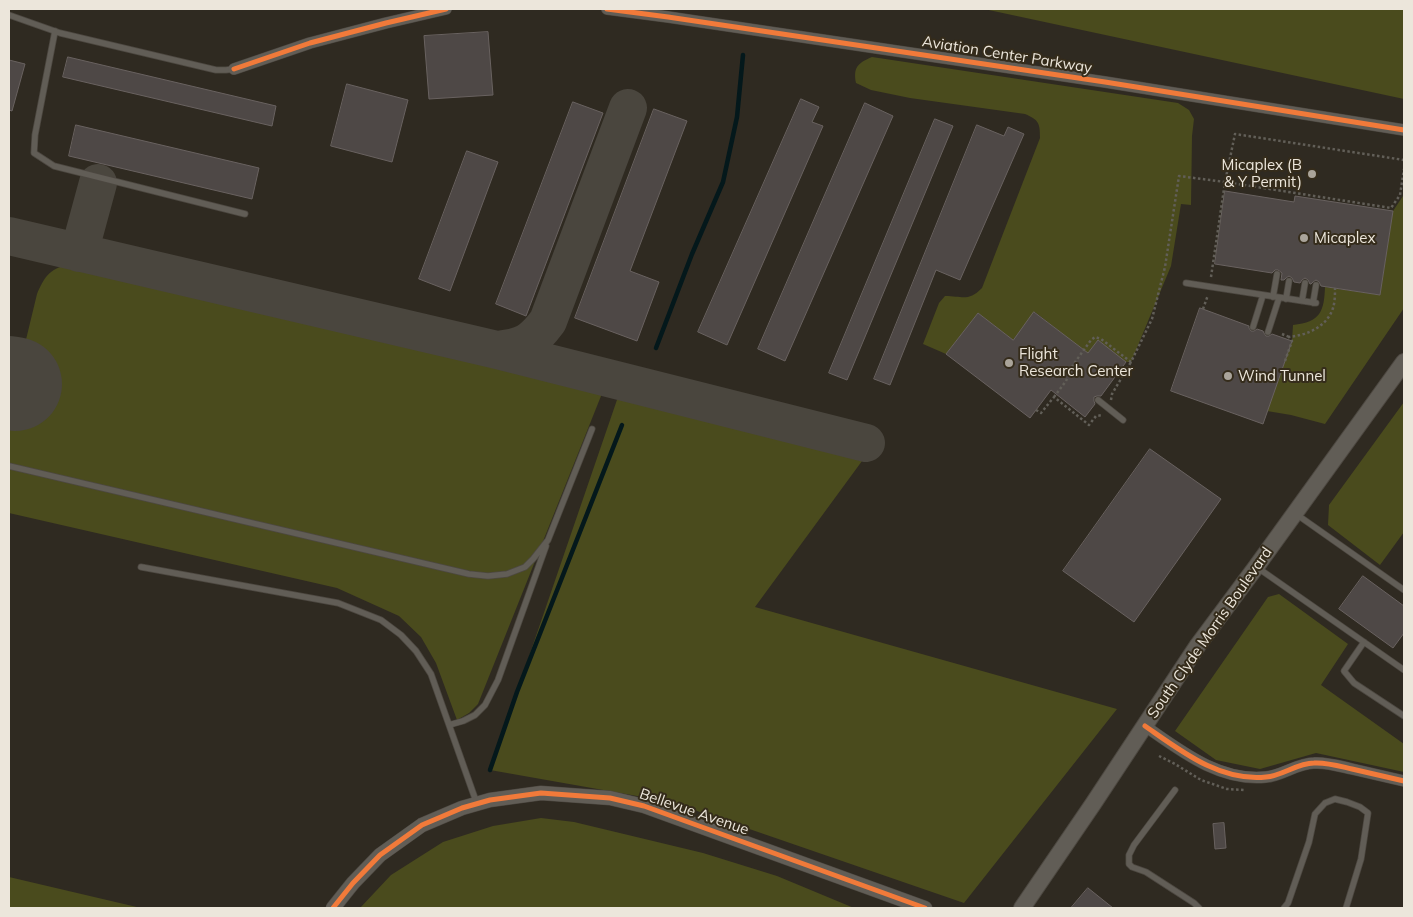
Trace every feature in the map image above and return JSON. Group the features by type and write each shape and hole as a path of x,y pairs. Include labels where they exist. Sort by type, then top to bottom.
{"main road":[{"name":"South Clyde Morris Boulevard","path":"1022,908 1089,811 1198,645 1404,362"}],"street":[{"path":"234,69 310,43 446,9"},
{"name":"Aviation Center Parkway","path":"606,9 1105,82 1404,130"},
{"path":"1145,726 1205,765 1225,773 1254,778 1268,777 1313,763 1331,764 1404,781"},
{"name":"Bellevue Avenue","path":"333,908 353,883 380,855 422,825 462,808 490,800 540,793 610,798 644,806 925,908"}],"lane":[{"path":"9,15 55,31 216,70 234,69"},
{"path":"55,31 35,135 34,152 54,166 245,214"},
{"path":"1268,332 1276,297 1276,274"},
{"path":"1286,299 1290,281"},
{"path":"1186,283 1314,303 1316,285"},
{"path":"1302,301 1305,284"},
{"path":"1253,327 1263,295"},
{"path":"1098,400 1123,420"},
{"path":"449,725 475,715 486,705 498,680 548,540 592,429"},
{"path":"9,466 469,574 488,576 507,574 525,567 548,540"},
{"path":"1294,513 1404,590"},
{"path":"142,567 338,603 381,620 401,635 416,651 431,674 477,804"},
{"path":"1256,567 1404,670"},
{"path":"1364,642 1344,671 1354,683 1404,716"},
{"path":"1175,790 1134,845 1129,855 1129,864 1132,868 1146,872 1199,908"},
{"path":"1284,908 1288,903 1309,842 1315,814 1325,803 1335,800 1360,806 1368,813 1360,859 1346,908"}],"path":[{"path":"1203,309 1210,287 1225,182 1235,134 1404,160"},
{"path":"1111,404 1112,394 1131,362 1152,319 1165,267 1179,176 1391,208 1400,195 1404,169"},
{"path":"1282,334 1289,337 1299,336 1315,330 1326,320 1333,308 1335,288"},
{"path":"1036,410 1041,413 1054,398 1066,381 1073,365 1095,337 1101,339 1131,362"},
{"path":"1285,361 1292,341 1289,337"},
{"path":"1054,398 1090,425 1096,416 1104,415"}],"shaded area":[{"path":"984,9 1404,9 1404,99"},
{"path":"872,57 1178,103 1189,110 1194,119 1191,205 1181,204 1171,266 1131,362 1126,362 1098,340 1088,354 1035,312 1013,340 978,313 946,354 923,344 939,303 945,296 969,297 982,288 1040,138 1040,129 1036,120 1025,114 910,98 871,90 856,83 855,73 863,61"},
{"path":"1404,188 1404,308 1325,424 1267,411 1292,341 1293,325 1310,321 1319,314 1324,303 1325,287 1380,295 1393,211 1403,196"},
{"path":"67,265 92,273 603,391 478,704 469,713 457,720 436,663 421,637 399,616 337,588 9,513 9,410 37,294 42,283 51,272"},
{"path":"619,394 862,461 755,607 1117,709 964,903 671,802 490,770"},
{"path":"1404,402 1404,532 1380,565 1328,525 1329,505"},
{"path":"1279,594 1348,644 1321,685 1404,744 1404,772 1316,753 1260,769 1216,760 1175,731 1268,597"},
{"path":"541,818 574,822 703,853 777,876 854,908 360,908 391,875 443,842 493,826"},
{"path":"9,877 141,908 9,908"}],"building":[{"path":"488,32 493,95 429,99 424,36"},
{"path":"68,57 276,106 272,126 63,77"},
{"path":"9,60 25,64 12,111 9,110"},
{"path":"347,84 408,100 392,162 331,146"},
{"path":"801,99 819,107 812,122 823,126 727,345 698,332"},
{"path":"573,102 603,113 526,316 496,304"},
{"path":"865,103 893,116 785,361 758,349"},
{"path":"654,109 687,121 630,271 659,282 637,341 575,318"},
{"path":"935,119 953,126 847,380 829,373"},
{"path":"76,125 259,168 252,199 69,156"},
{"path":"977,125 1004,136 1008,127 1024,134 960,280 936,270 890,385 874,379"},
{"path":"467,151 498,162 450,291 419,279"},
{"name":"Micaplex","path":"1225,191 1294,202 1295,196 1393,211 1380,295 1321,286 1316,280 1310,284 1305,278 1300,283 1294,282 1289,276 1281,280 1282,273 1278,270 1272,273 1215,264"},
{"name":"Wind Tunnel","path":"1200,308 1249,326 1251,331 1257,329 1263,331 1266,336 1272,334 1292,341 1263,424 1171,391"},
{"name":"Flight Research Center","path":"1034,312 1088,353 1098,340 1126,362 1101,396 1094,397 1095,404 1085,417 1051,390 1030,418 946,354 978,313 1013,340"},
{"path":"1150,449 1221,499 1134,622 1063,571"},
{"path":"1363,576 1404,606 1404,633 1393,648 1339,609"},
{"path":"1224,823 1226,848 1215,849 1213,824"},
{"path":"1088,888 1113,908 1071,908"}],"waterway":[{"path":"656,348 692,254 723,182 737,117 743,55"},
{"path":"490,770 517,692 622,425"}],"taxiway":[{"path":"497,350 526,343 548,321 628,108"},
{"path":"79,253 98,183"},
{"path":"9,236 497,350 866,443"}],"runway":[{"path":"9,383 15,384"}],"cycle path":[{"path":"234,69 310,43 446,9"},
{"path":"607,9 1105,82 1404,130"},
{"path":"1145,726 1202,763 1233,775 1266,777 1302,765 1319,763 1404,781"},
{"path":"333,908 353,883 380,855 422,825 462,808 490,800 541,793 610,798 644,806 925,908"}],"place":[{"name":"Micaplex (B & Y Permit)","path":"1312,174"},
{"name":"Micaplex","path":"1304,238"},
{"name":"Flight Research Center","path":"1009,363"},
{"name":"Wind Tunnel","path":"1228,376"}]}
